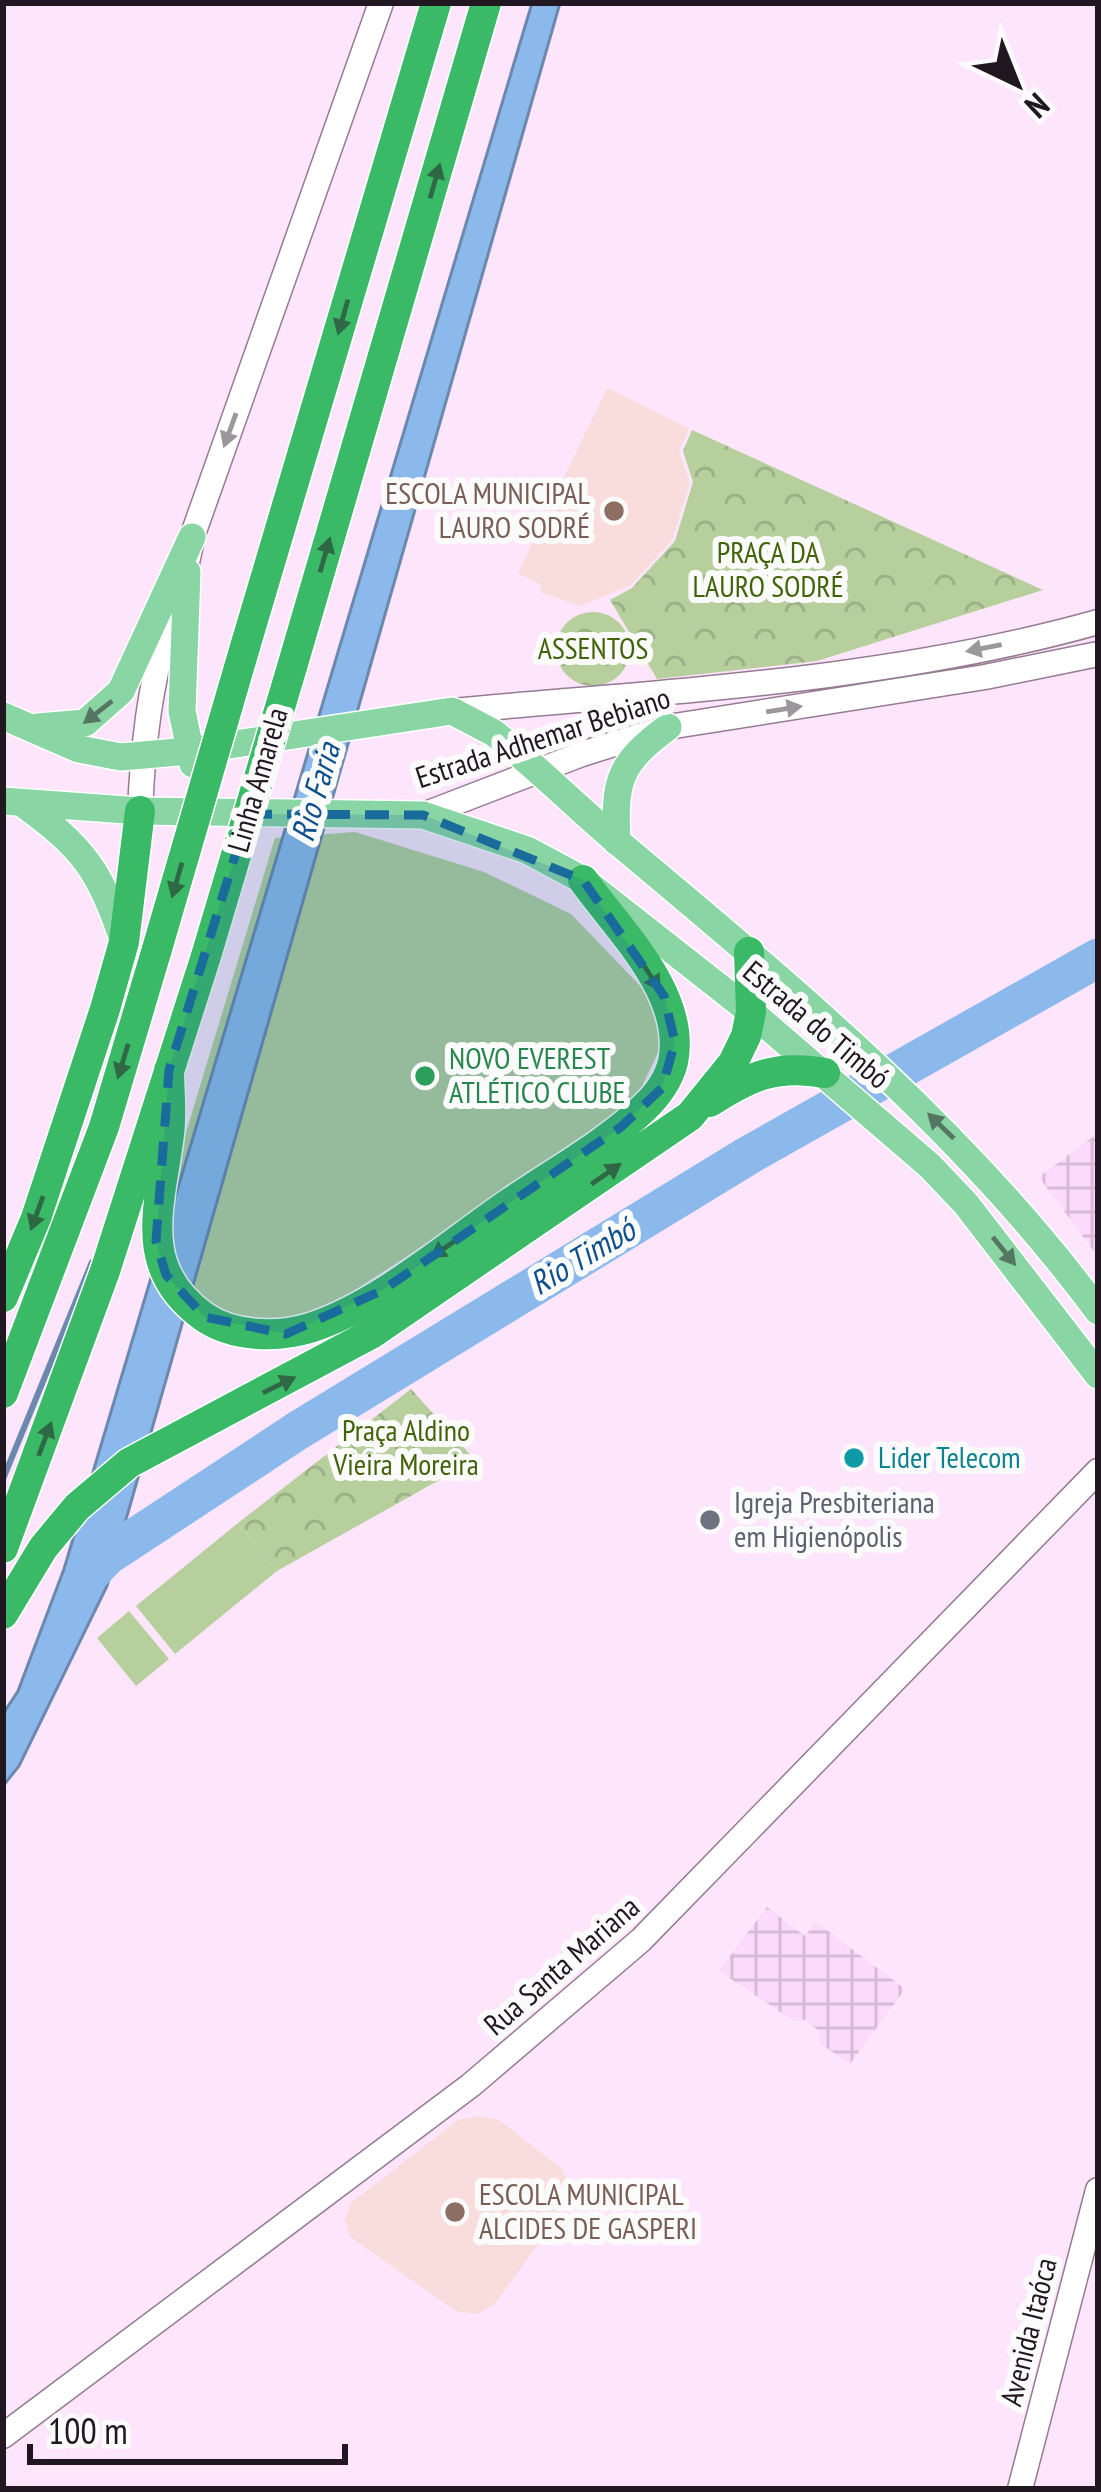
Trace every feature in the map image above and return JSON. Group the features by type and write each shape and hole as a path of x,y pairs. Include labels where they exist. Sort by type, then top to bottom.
{"highway":[{"name":"Linha Amarela","path":"3,1394 104,1127 436,3"},
{"name":"Linha Amarela","path":"3,1548 105,1270 206,956 486,3"},
{"path":"3,1297 36,1218 124,942 140,812"},
{"path":"169,1070 170,1132 158,1186 156,1241 166,1274 194,1308 218,1325 258,1334 286,1334 349,1311 621,1127 662,1088 673,1066 673,1015 646,968 583,880"},
{"path":"690,1116 733,1063 746,1036 752,1012 748,952"},
{"path":"3,1614 44,1548 102,1483 174,1437 371,1334 728,1090 794,1067 832,1080"}],"main road":[{"path":"15,722 70,728 86,723 122,691 192,537 381,3"},
{"path":"192,537 182,711 188,751 214,814"},
{"path":"140,812 142,757 155,674 187,572"},
{"name":"Estrada Adhemar Bebiano","path":"15,722 94,754 142,757 452,711 779,682 976,650 1098,622"},
{"name":"Estrada Adhemar Bebiano","path":"12,802 140,812 423,815 668,727 985,677 1098,654"},
{"name":"Estrada do Timbó","path":"452,711 494,733 899,1087 1014,1203 1098,1310"},
{"path":"617,842 615,802 625,766 635,751 668,727"},
{"path":"12,802 55,827 94,868 124,942"},
{"name":"Estrada do Timbó","path":"423,815 496,838 583,880 752,1012 950,1186 1098,1375"},
{"path":"950,1186 976,1161"},
{"name":"Rua Santa Mariana","path":"3,2435 471,2085 641,1940 1098,1471"},
{"name":"Avenida Itaóca","path":"1020,2489 1098,2190"}],"highlighted area":[{"path":"248,814 423,815 583,880 664,996 675,1042 662,1088 621,1127 383,1290 286,1334 205,1317 166,1275 156,1241 169,1070"}],"shaded area":[{"name":"ESCOLA MUNICIPAL LAURO SODRÉ","path":"607,388 689,429 679,451 690,483 672,540 631,585 580,606 540,592 542,586 518,573"},
{"path":"1098,1133 1098,1257 1039,1177"},
{"path":"767,1907 805,1936 816,1922 905,1989 850,2064 821,2044 818,2030 805,2020 794,2021 719,1971"},
{"name":"ESCOLA MUNICIPAL ALCIDES DE GASPERI","path":"478,2116 499,2120 561,2168 570,2186 568,2202 495,2304 477,2314 456,2311 350,2237 345,2220 351,2203 458,2120"}],"green space":[{"name":"PRAÇA DA LAURO SODRÉ","path":"692,430 1043,590 817,661 657,679 610,600 632,588 675,541 693,482 683,451"},
{"name":"ASSENTOS","path":"593,612 619,623 630,649 619,675 593,686 567,675 556,649 567,623"},
{"name":"NOVO EVEREST ATLÉTICO CLUBE","path":"355,832 484,872 571,914 649,995 663,1042 630,1111 323,1311 258,1322 195,1297 162,1212 275,838"},
{"name":"Praça Aldino Vieira Moreira","path":"411,1389 475,1460 277,1571 238,1523"},
{"path":"238,1523 277,1571 175,1654 136,1606"},
{"path":"129,1611 169,1659 136,1686 97,1638"}],"water":[{"name":"Rio Faria","path":"532,3 560,3 107,1586 19,1766 3,1786 3,1714 18,1691 64,1569"}],"waterway":[{"name":"Rio Timbó","path":"84,1580 107,1556 297,1431 749,1155 1098,958"},
{"path":"3,1479 92,1262"}],"place":[{"name":"ESCOLA MUNICIPAL LAURO SODRÉ","path":"614,511"},
{"name":"NOVO EVEREST ATLÉTICO CLUBE","path":"425,1076"},
{"name":"Lider Telecom","path":"854,1458"},
{"name":"Igreja Presbiteriana em Higienópolis","path":"710,1520"},
{"name":"ESCOLA MUNICIPAL ALCIDES DE GASPERI","path":"455,2212"}]}
